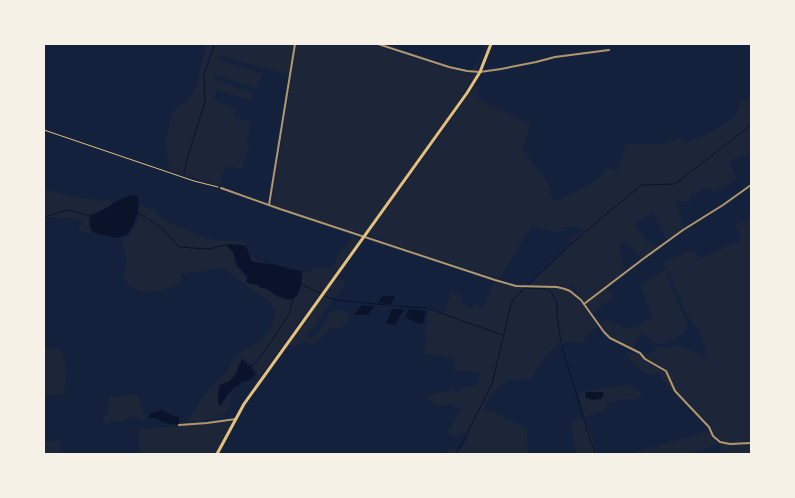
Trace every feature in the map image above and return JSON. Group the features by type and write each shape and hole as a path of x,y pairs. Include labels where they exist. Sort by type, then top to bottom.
{"main road":[{"path":"217,454 244,404 449,120 480,72 492,44"}],"street":[{"path":"269,205 295,44"},
{"path":"378,44 459,70 480,72 536,62 555,56 610,50"},
{"path":"584,304 683,230 751,185"},
{"path":"221,188 516,286 557,287 570,291 581,300 610,338 640,353 645,359 666,371 676,391 709,427 713,436 720,442 730,444 751,443"},
{"path":"179,425 236,419"}],"path":[{"path":"44,130 221,188"}],"shaded area":[{"path":"206,44 289,44 297,46 297,44 373,44 469,74 477,64 486,44 489,44 480,60 476,74 447,119 364,235 271,205 292,76 218,55 217,60 263,73 256,89 215,75 215,80 254,93 251,100 216,90 215,101 236,108 234,117 252,122 246,142 250,143 242,170 227,165 219,186 167,169 169,163 165,141 169,130 171,115 175,109 188,99 197,85"},
{"path":"476,85 479,86 478,98 531,125 522,148 546,180 554,202 592,183 601,177 606,168 617,171 625,148 622,143 660,144 667,143 680,137 685,143 715,130 726,123 736,114 740,102 751,98 751,155 735,158 730,161 738,181 736,180 714,192 708,186 689,198 691,202 675,201 684,228 667,240 653,213 635,223 644,239 656,248 641,259 626,241 620,245 622,248 618,251 624,258 620,261 627,272 607,288 613,297 593,313 571,284 570,289 560,286 529,285 568,248 568,246 573,243 570,240 571,236 583,232 582,228 564,227 559,233 532,226 499,279 368,235"},
{"path":"44,188 68,196 102,201 110,199 113,205 89,215 88,220 92,234 79,231 81,221 79,219 47,217 44,222"},
{"path":"131,195 137,196 139,206 135,222 127,235 117,238 98,234 92,231 90,227 90,216"},
{"path":"140,204 155,211 162,219 209,239 245,243 252,257 259,261 267,262 260,263 251,261 246,246 225,244 233,252 234,261 238,269 247,278 246,281 250,284 259,285 276,296 288,300 293,300 298,294 302,283 303,271 309,272 318,267 329,270 353,236 358,238 359,241 256,381 257,370 243,357 230,381 219,385 217,395 218,404 220,407 232,390 230,405 226,412 218,418 186,423 207,391 227,371 234,357 263,339 272,327 276,311 267,300 232,275 225,268 182,274 180,285 166,289 140,291 127,284 124,277 126,262 122,240 131,233 136,225"},
{"path":"751,218 751,454 721,454 720,440 709,425 677,391 672,390 661,379 661,372 652,375 646,373 629,359 626,351 645,357 658,347 666,348 678,345 707,357 699,331 687,315 663,262 694,249 699,259 741,241 741,237 733,225"},
{"path":"225,244 246,246 252,261 302,271 299,291 295,298 286,299 266,289 260,288 259,285 250,284 246,281 248,277 237,265 233,252"},
{"path":"665,270 686,321 687,328 679,336 663,344 656,343 641,333 633,348 609,335 600,322 605,319 629,329 637,326 652,316 639,285"},
{"path":"341,279 344,281 344,286 306,338 315,335 318,332 331,311 342,310 348,313 347,322 342,328 332,328 313,345 303,343 293,348 287,343 332,281"},
{"path":"495,280 516,286 565,289 584,306 598,327 583,338 588,343 568,342 557,345 544,358 531,379 519,379 500,385 486,404 484,408 527,428 528,454 447,454 449,449 460,450 470,436 464,433 452,436 447,432 462,409 451,405 436,406 426,396 452,390 458,393 463,387 477,385 480,373 454,370 454,358 423,353 427,337 424,335 429,308 445,313 450,292 463,297 461,304 473,308 475,304 483,307"},
{"path":"382,296 395,296 391,304 378,303"},
{"path":"362,305 374,306 368,315 354,315"},
{"path":"392,309 404,309 395,325 386,323"},
{"path":"409,309 426,311 423,324 417,323 405,317"},
{"path":"44,349 60,349 64,359 66,371 63,394 44,395"},
{"path":"242,359 255,372 255,375 248,381 235,387 227,395 220,406 218,404 218,395 220,385 230,381 236,374"},
{"path":"629,384 632,388 640,391 641,398 606,403 607,410 584,417 578,393"},
{"path":"586,392 603,392 604,394 601,399 593,400 586,398"},
{"path":"130,394 136,395 140,398 140,404 145,417 142,420 131,416 120,422 110,421 107,424 103,422 102,419 108,414 108,399 110,395 115,397"},
{"path":"162,410 173,416 179,417 179,424 169,424 149,418 151,413"},
{"path":"584,417 598,454 576,454 570,422"},
{"path":"228,422 229,427 215,454 140,454 138,429"},
{"path":"708,431 717,445 690,454 630,454 680,439"},
{"path":"60,441 61,454 44,454 44,442"}],"waterway":[{"path":"184,173 205,102 204,74 214,44"},
{"path":"569,246 642,185 675,184 751,125"},
{"path":"44,217 68,210 90,216"},
{"path":"137,213 145,217"},
{"path":"148,219 162,228 179,247 208,249 226,245"},
{"path":"529,284 566,249"},
{"path":"301,284 320,293"},
{"path":"456,454 492,384 511,304 525,288 548,289 551,292 557,303 557,315 561,342"},
{"path":"325,296 335,300 427,308"},
{"path":"250,367 256,362 269,345 289,314 293,299"},
{"path":"430,309 503,335"},
{"path":"562,347 596,454"}]}
